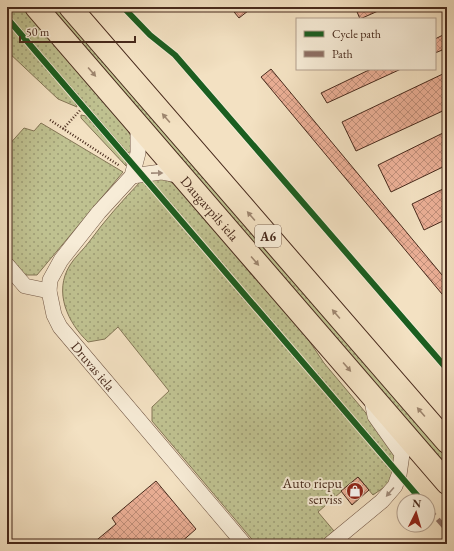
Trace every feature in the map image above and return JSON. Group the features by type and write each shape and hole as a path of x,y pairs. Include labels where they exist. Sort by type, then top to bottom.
{"highway":[{"name":"Daugavpils iela","path":"36,7 447,483"},
{"name":"Daugavpils iela","path":"70,7 447,442"}],"street":[{"name":"Druvas iela","path":"138,126 138,153 132,176 99,212 61,260 50,280 49,291 54,315 60,327 244,544"},
{"path":"132,176 161,172 182,176"},
{"path":"7,265 25,286 49,291"},
{"path":"330,544 382,501 395,486 399,475 402,454 375,416 371,395"}],"path":[{"path":"64,129 84,106"},
{"path":"50,120 126,170 132,176"}],"green space":[{"path":"7,7 25,7 125,124 131,137 131,151 128,153 7,13"},
{"path":"48,7 59,7 447,456 447,467"},
{"path":"7,23 74,100 77,107 58,99 7,51"},
{"path":"81,115 86,116 126,161 126,166 81,118"},
{"path":"41,123 123,172 37,275 25,275 7,253 7,147 24,128 34,131"},
{"path":"165,179 182,188 293,317 324,363 391,443 396,458 390,483 373,495 358,477 318,512 334,531 319,544 256,544 152,421 152,407 169,391 118,327 105,339 88,342 74,326 69,316 63,296 63,286 65,275 72,262 101,226 141,181"}],"building":[{"path":"230,7 253,7 239,18"},
{"path":"355,7 387,7 362,18 360,18"},
{"path":"447,33 447,48 436,53 436,38"},
{"path":"271,69 447,281 447,300 261,77"},
{"path":"369,70 399,70 327,103 321,93"},
{"path":"447,72 447,109 356,151 342,122"},
{"path":"447,131 447,165 391,192 378,165"},
{"path":"447,187 447,219 424,230 412,204"},
{"name":"Auto riepu serviss","path":"358,477 369,490 352,505 341,491"},
{"path":"156,481 196,529 179,544 92,544 116,524 112,518"},
{"path":"7,535 15,544 7,544"}],"marked path":[{"path":"436,517 447,530"}],"cycle path":[{"path":"123,7 150,35 175,55 447,369"},
{"path":"7,18 415,493"}],"place":[{"name":"Auto riepu serviss","path":"355,491"}]}
